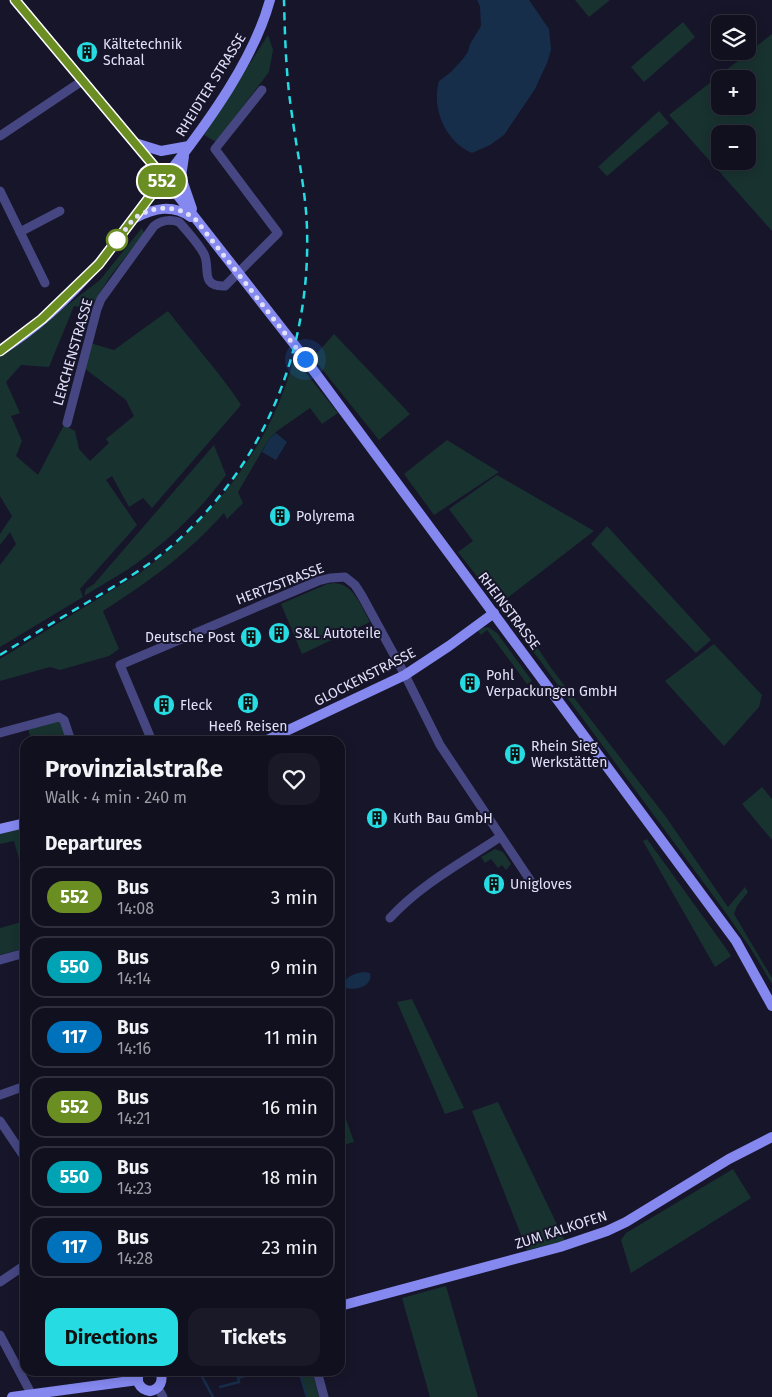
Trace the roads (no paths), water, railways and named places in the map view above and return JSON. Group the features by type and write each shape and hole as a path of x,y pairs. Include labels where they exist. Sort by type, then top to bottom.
{"main road":[{"name":"RHEINSTRASSE","path":"15,0 164,178 305,359 736,941 772,1006"},
{"name":"RHEIDTER STRASSE","path":"0,351 57,306 99,264 189,146 244,63 261,31 270,0"},
{"path":"134,142 161,151 189,146"},
{"path":"189,146 183,159 181,177 196,220"},
{"path":"134,218 150,210 164,208 185,212 196,220"},
{"name":"GLOCKENSTRASSE","path":"277,736 405,675 494,613"},
{"path":"0,830 20,824"},
{"name":"ZUM KALKOFEN","path":"345,1305 560,1247 607,1231 633,1218 729,1159 772,1137"},
{"path":"12,1397 139,1376 142,1388 160,1392 161,1376"}],"street":[{"path":"0,136 82,81"},
{"path":"238,273 278,233 215,149 262,90"},
{"path":"0,192 45,283"},
{"path":"20,232 60,211"},
{"name":"LERCHENSTRASSE","path":"67,423 101,299 154,226 164,220 172,220 178,222 185,229 205,256 206,274 212,284 225,286 238,273"},
{"name":"HERTZSTRASSE","path":"150,736 120,664 318,581 345,577 355,585 405,675 440,745 536,889"},
{"path":"0,733 60,717 64,720 69,736"},
{"path":"390,918 405,902 418,892 500,837"},
{"path":"0,960 20,954"},
{"path":"0,1095 20,1088"},
{"path":"0,1120 20,1150"},
{"path":"0,1282 20,1268"},
{"path":"0,1335 20,1372"},
{"path":"22,1376 32,1395"},
{"path":"318,1376 324,1397"}],"water":[{"path":"477,0 529,0 549,29 551,50 535,89 504,135 490,145 472,153 463,148 448,133 439,113 437,92 439,81 462,60 481,26 480,6"},
{"path":"276,433 287,442 276,460 262,452 269,439"},
{"path":"358,973 370,973 367,984 355,989 346,988 345,980"}],"waterway":[{"path":"202,1376 213,1397"},
{"path":"220,1387 239,1382 238,1378 245,1376"},
{"path":"301,1376 307,1397"}],"railway":[{"path":"0,655 126,579 162,554 197,522 227,487 252,449 273,409 289,366 300,322 306,276 306,215 288,86 284,0"}],"place":[{"name":"Kältetechnik Schaal","path":"87,52"},
{"name":"Polyrema","path":"280,516"},
{"name":"S&L Autoteile","path":"279,633"},
{"name":"Deutsche Post","path":"251,637"},
{"name":"Pohl Verpackungen GmbH","path":"470,683"},
{"name":"Heeß Reisen","path":"248,703"},
{"name":"Fleck","path":"164,705"},
{"name":"Rhein Sieg Werkstätten","path":"515,754"},
{"name":"Kuth Bau GmbH","path":"377,818"},
{"name":"Unigloves","path":"494,884"}]}
